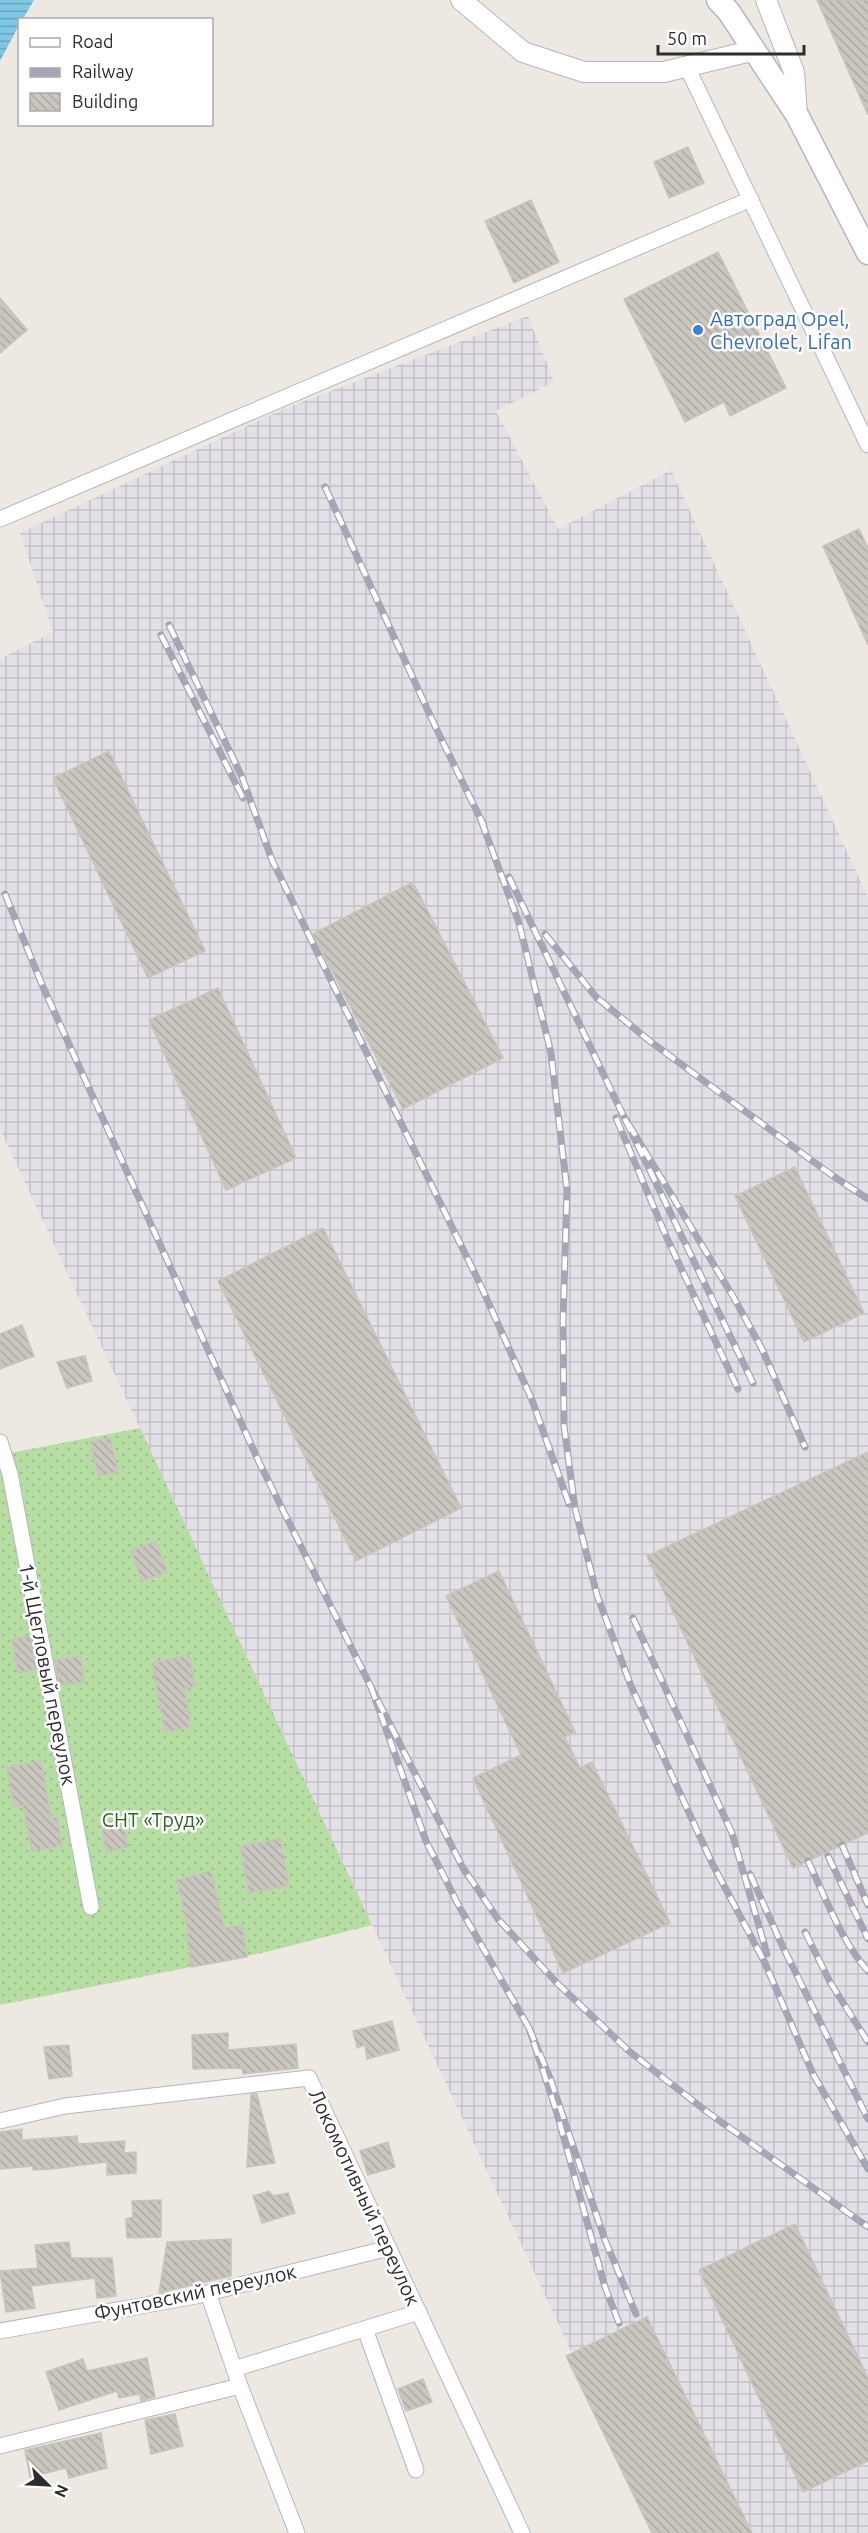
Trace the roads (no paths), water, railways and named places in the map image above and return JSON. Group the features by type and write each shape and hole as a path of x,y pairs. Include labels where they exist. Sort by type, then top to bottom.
{"main road":[{"path":"718,0 797,115 868,254"}],"street":[{"path":"461,0 523,52 584,72 664,72 755,51"},
{"path":"766,0 794,72 797,115"},
{"path":"687,67 868,445"},
{"path":"0,519 751,199"},
{"name":"1-й Щегловый переулок","path":"1,1449 13,1486 91,1907"},
{"name":"Локомотивный переулок","path":"0,2121 65,2106 309,2078 522,2533"},
{"name":"Фунтовский переулок","path":"0,2331 208,2292 388,2248"},
{"path":"208,2292 240,2386 297,2533"},
{"path":"234,2369 419,2312"},
{"path":"365,2329 416,2470"},
{"path":"0,2446 240,2386"}],"water":[{"path":"0,0 34,0 24,18 18,18 18,27 0,61"}],"railway":[{"path":"325,487 436,728 484,826"},
{"path":"169,625 242,777 272,860 481,1286 532,1400 569,1504"},
{"path":"161,635 243,798"},
{"path":"481,820 519,923 551,1053 567,1190 563,1321 564,1426 575,1508 597,1595 631,1686 712,1863 764,1961 813,2074 868,2169"},
{"path":"509,877 623,1115"},
{"path":"5,894 43,987 259,1462 371,1687"},
{"path":"545,934 596,997 651,1042 833,1176 868,1199"},
{"path":"753,1383 623,1115 734,1298 762,1349 805,1447"},
{"path":"616,1118 666,1236 738,1389"},
{"path":"633,1618 732,1833 767,1954"},
{"path":"529,2028 460,1908 426,1841 371,1687 463,1868 498,1919 556,1982 630,2052 710,2114 868,2227"},
{"path":"842,1845 868,1905"},
{"path":"828,1856 868,1939"},
{"path":"808,1861 842,1933 868,1971"},
{"path":"750,1874 781,1943 868,2119"},
{"path":"805,1932 830,1982 868,2042"},
{"path":"619,2323 605,2287 557,2113 529,2028 550,2078 605,2240 636,2314"}],"place":[{"name":"Автоград Opel, Chevrolet, Lifan","path":"698,330"}],"park label":[{"name":"СНТ «Труд»","path":"153,1819"}]}
